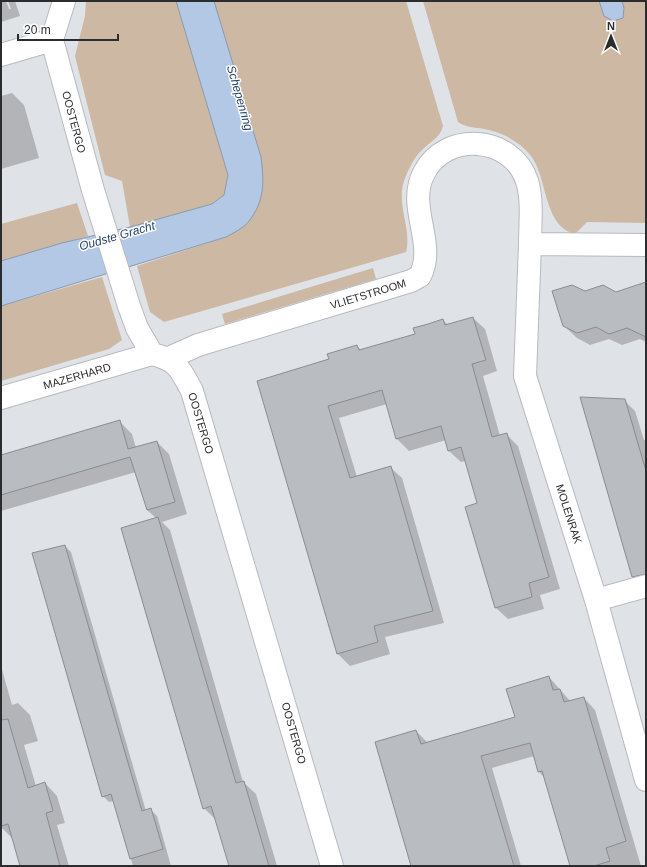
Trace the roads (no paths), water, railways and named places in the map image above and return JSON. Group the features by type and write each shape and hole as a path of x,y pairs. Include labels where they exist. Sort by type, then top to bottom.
{"street":[{"path":"1,55 52,40 64,1"},
{"name":"OOSTERGO","path":"52,40 93,190 137,328 161,356 183,373 192,391 332,866"},
{"name":"VLIETSTROOM","path":"161,356 411,281 420,276 426,257 417,201 418,186 424,172 433,160 445,150 458,144 487,144 500,149 520,168 527,180 530,195 530,244"},
{"path":"530,244 646,245"},
{"name":"MOLENRAK","path":"530,244 525,376 596,600 646,780"},
{"name":"MAZERHARD","path":"1,398 161,356"},
{"path":"596,600 646,586"}],"water":[{"path":"176,1 214,1 261,157 263,183 261,198 254,213 244,226 226,237 1,306 1,261 62,243 130,227 212,204 224,195 228,175"},
{"path":"599,1 622,1 624,8 623,18 613,21 604,16"}],"water label":[{"name":"Schepenring","path":"240,98"},
{"name":"Oudste Gracht","path":"117,236"}]}
